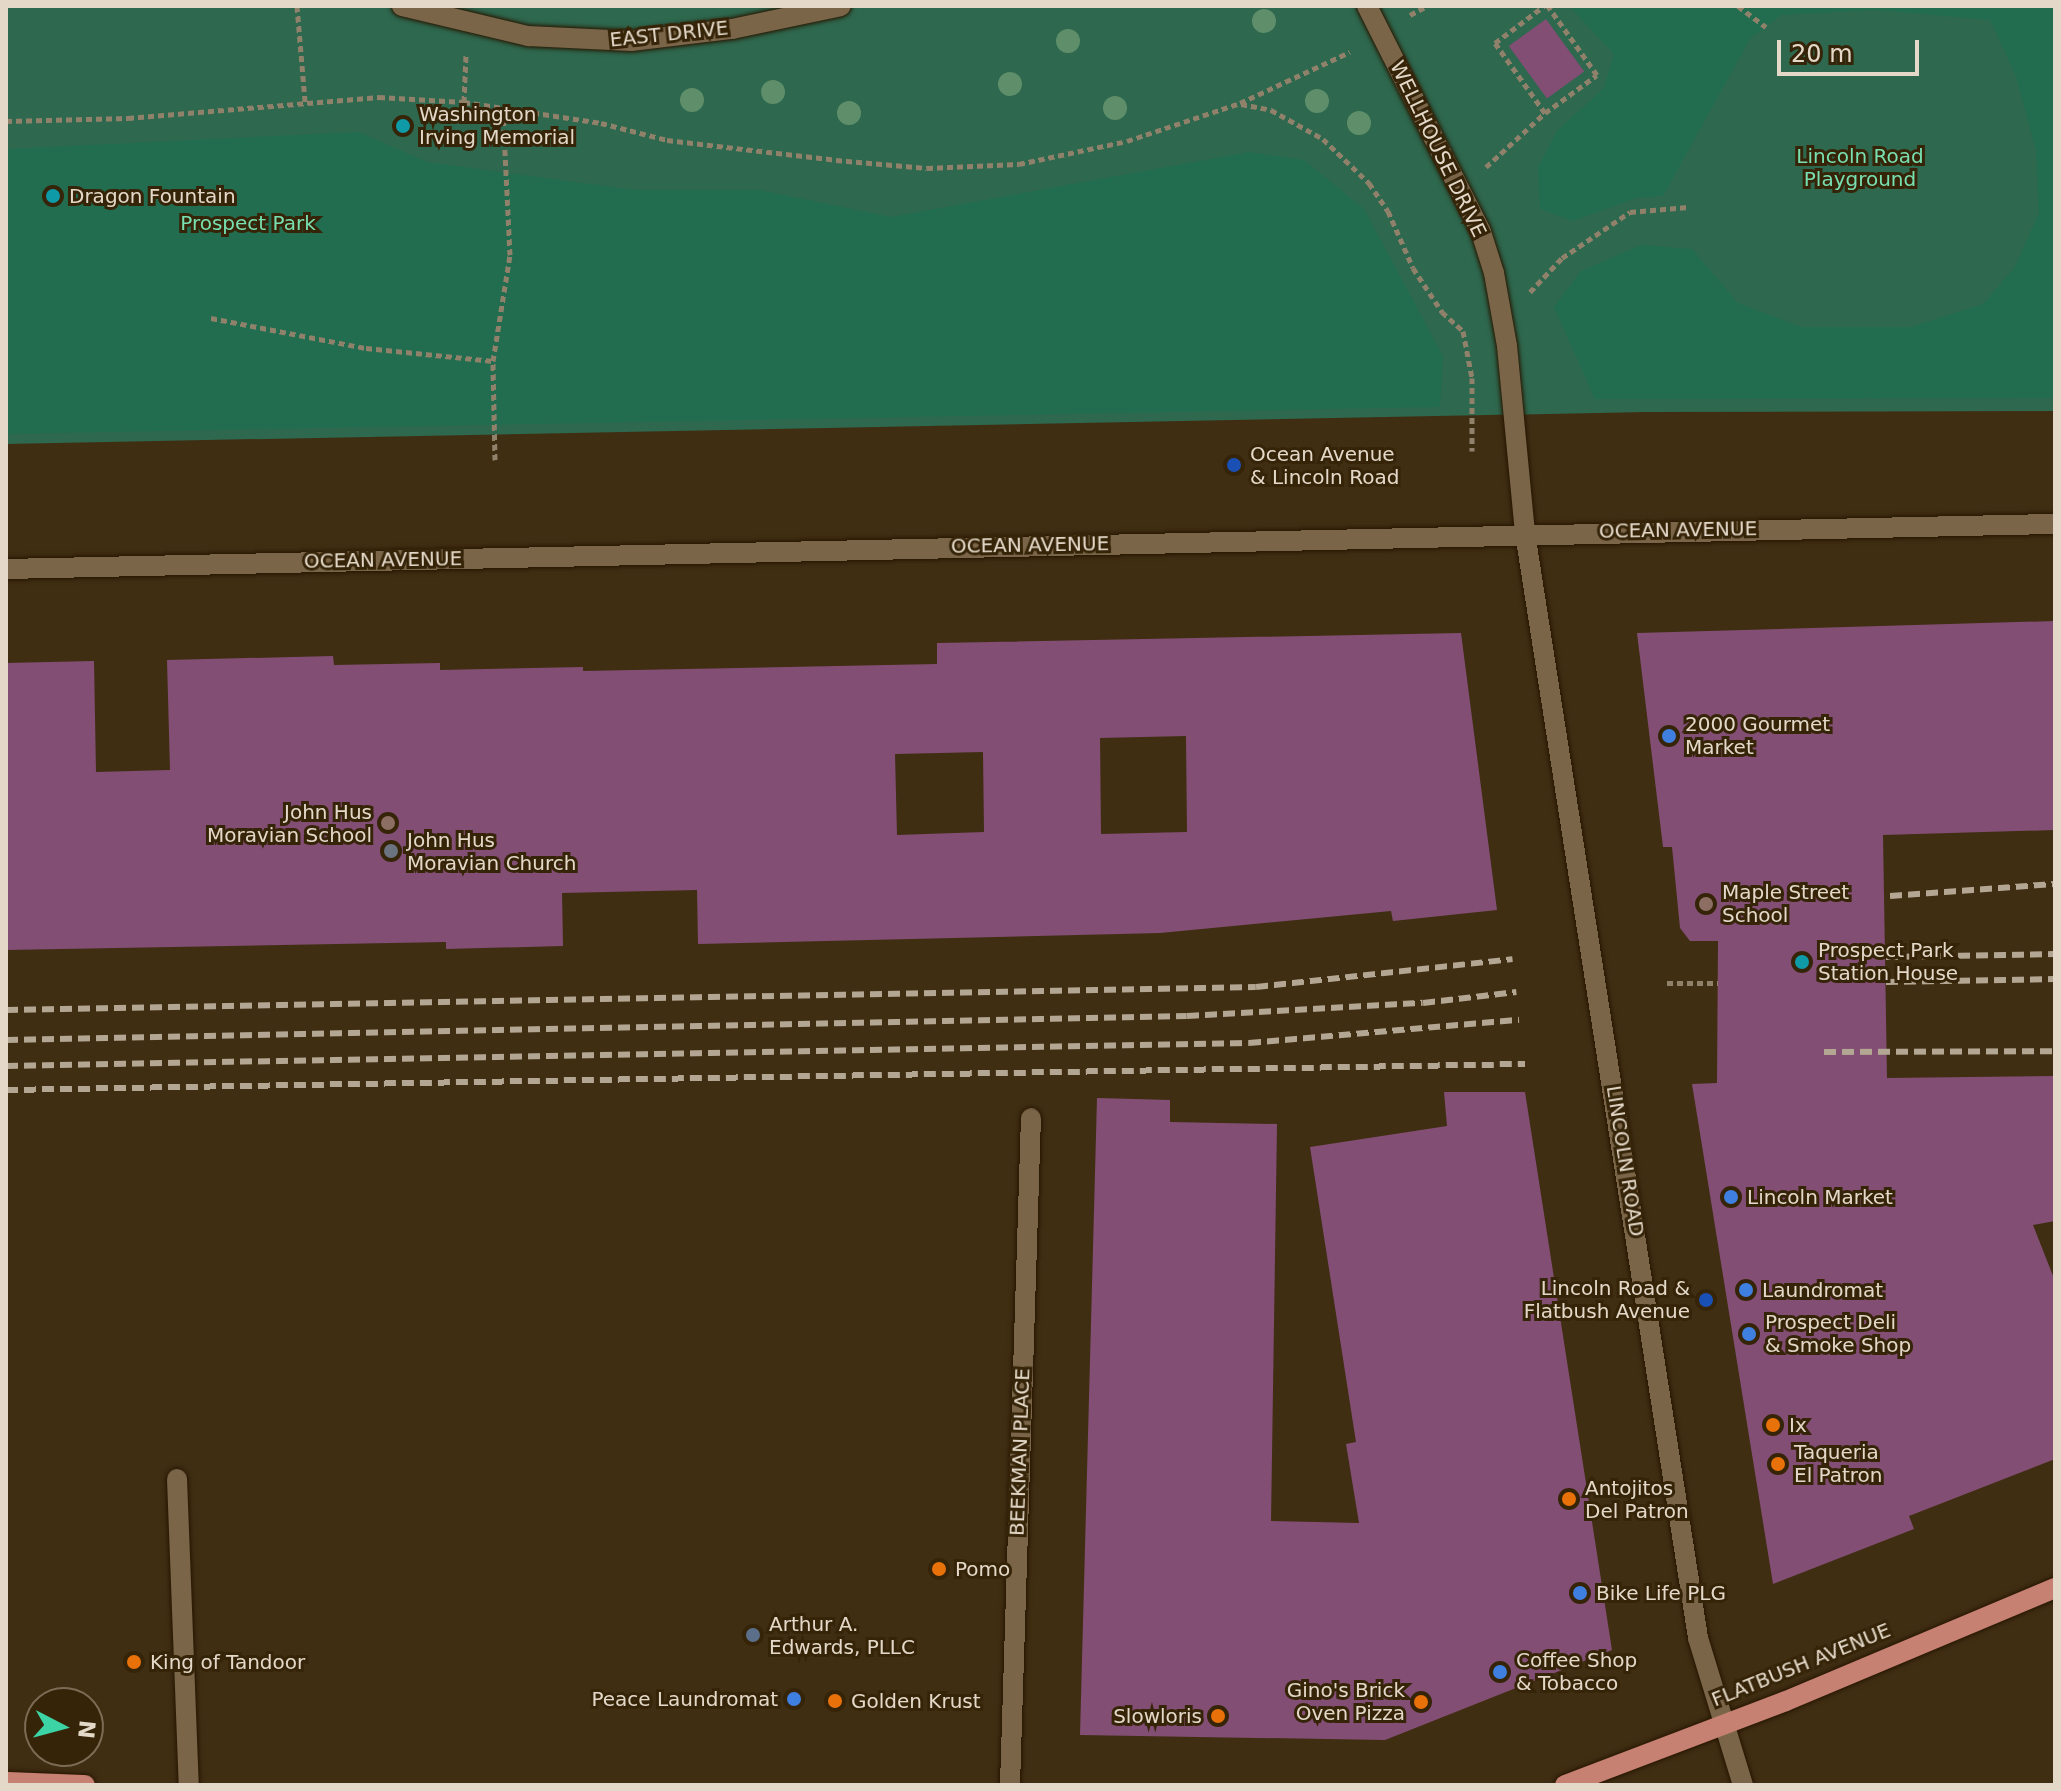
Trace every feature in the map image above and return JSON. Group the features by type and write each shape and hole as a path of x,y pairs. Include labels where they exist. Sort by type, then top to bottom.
{"main road":[{"name":"FLATBUSH AVENUE","path":"1565,1785 2055,1588"},
{"path":"15,1783 85,1785"}],"street":[{"name":"EAST DRIVE","path":"402,6 482,27 591,41 717,31 841,6"},
{"name":"WELLHOUSE DRIVE","path":"1367,6 1481,232 1501,308 1525,533"},
{"name":"OCEAN AVENUE","path":"6,569 1525,533 2055,524"},
{"name":"LINCOLN ROAD","path":"1525,533 1698,1638 1743,1785"},
{"name":"BEEKMAN PLACE","path":"1010,1785 1031,1118"},
{"path":"177,1479 189,1785"}],"path":[{"path":"297,6 305,102"},
{"path":"1409,16 1427,6"},
{"path":"1485,167 1545,113 1597,75 1546,6 1495,43 1545,113"},
{"path":"1738,6 1766,27"},
{"path":"464,102 466,46"},
{"path":"6,121 128,118 379,97 464,102 601,123 667,140 927,168 1019,164 1127,141 1240,103 1355,49"},
{"path":"1240,103 1299,122 1346,159 1388,211 1413,268 1442,312 1463,331 1472,378 1472,451"},
{"path":"495,460 493,361 510,255 503,110"},
{"path":"1463,331 1537,288 1562,258 1630,212 1688,207"},
{"path":"211,318 366,348 493,361"},
{"path":"1667,983 1718,983"}],"green space":[{"name":"Prospect Park","path":"6,6 2055,6 2055,411 1646,412 6,444"},
{"path":"1569,6 2055,6 2055,398 1595,399 1554,307 1581,271 1641,245 1692,249 1738,303 1802,327 1911,327 1983,304 2015,267 2039,213 2036,150 2016,76 1990,20 1875,10 1781,15 1750,39 1663,196 1636,198 1573,221 1540,209 1538,167 1557,131 1604,88 1614,54"},
{"path":"359,132 427,162 635,190 759,190 891,217 1249,152 1304,160 1364,209 1443,356 1440,407 6,434 6,149"}],"building":[{"path":"1546,19 1584,72 1547,99 1509,46"},
{"path":"2055,621 2055,830 1883,835 1887,1078 2055,1076 2055,1221 2033,1225 2055,1281 2055,1459 1909,1516 1914,1529 1773,1584 1692,1084 1717,1083 1718,941 1690,941 1680,928 1672,847 1663,847 1637,633"},
{"path":"1461,633 1497,910 1393,921 1391,911 1160,933 698,944 697,890 562,893 563,946 446,949 446,942 6,950 6,663 94,661 96,772 170,770 167,660 333,656 334,665 440,663 440,670 583,667 583,671 937,664 937,643","holes":["1186,736 1187,832 1101,834 1100,738","983,752 984,832 897,835 895,754"]},
{"path":"1444,1092 1525,1092 1612,1650 1385,1740 1080,1735 1097,1098 1170,1100 1170,1122 1277,1124 1271,1521 1359,1523 1346,1444 1356,1442 1310,1147 1447,1126"}],"railway":[{"path":"1890,896 2055,884"},
{"path":"1886,957 2055,954"},
{"path":"6,1010 1256,987 1512,959"},
{"path":"1886,982 2055,979"},
{"path":"6,1040 1187,1016 1423,1003 1516,992"},
{"path":"6,1066 1249,1043 1519,1020"},
{"path":"1824,1052 2055,1051"},
{"path":"6,1090 1525,1064"}],"place":[{"name":"Washington Irving Memorial","path":"403,126"},
{"name":"Dragon Fountain","path":"53,196"},
{"name":"Ocean Avenue & Lincoln Road","path":"1234,465"},
{"name":"2000 Gourmet Market","path":"1669,736"},
{"name":"John Hus Moravian School","path":"388,823"},
{"name":"John Hus Moravian Church","path":"391,851"},
{"name":"Maple Street School","path":"1706,904"},
{"name":"Prospect Park Station House","path":"1802,962"},
{"name":"Lincoln Market","path":"1731,1197"},
{"name":"Laundromat","path":"1746,1290"},
{"name":"Lincoln Road & Flatbush Avenue","path":"1706,1300"},
{"name":"Prospect Deli & Smoke Shop","path":"1749,1334"},
{"name":"Ix","path":"1773,1425"},
{"name":"Taqueria El Patron","path":"1778,1464"},
{"name":"Antojitos Del Patron","path":"1569,1499"},
{"name":"Pomo","path":"939,1569"},
{"name":"Bike Life PLG","path":"1580,1593"},
{"name":"Arthur A. Edwards, PLLC","path":"753,1635"},
{"name":"King of Tandoor","path":"134,1662"},
{"name":"Coffee Shop & Tobacco","path":"1500,1672"},
{"name":"Peace Laundromat","path":"794,1699"},
{"name":"Golden Krust","path":"835,1701"},
{"name":"Gino's Brick Oven Pizza","path":"1421,1702"},
{"name":"Slowloris","path":"1218,1716"}],"park label":[{"name":"Lincoln Road Playground","path":"1860,168"}]}
